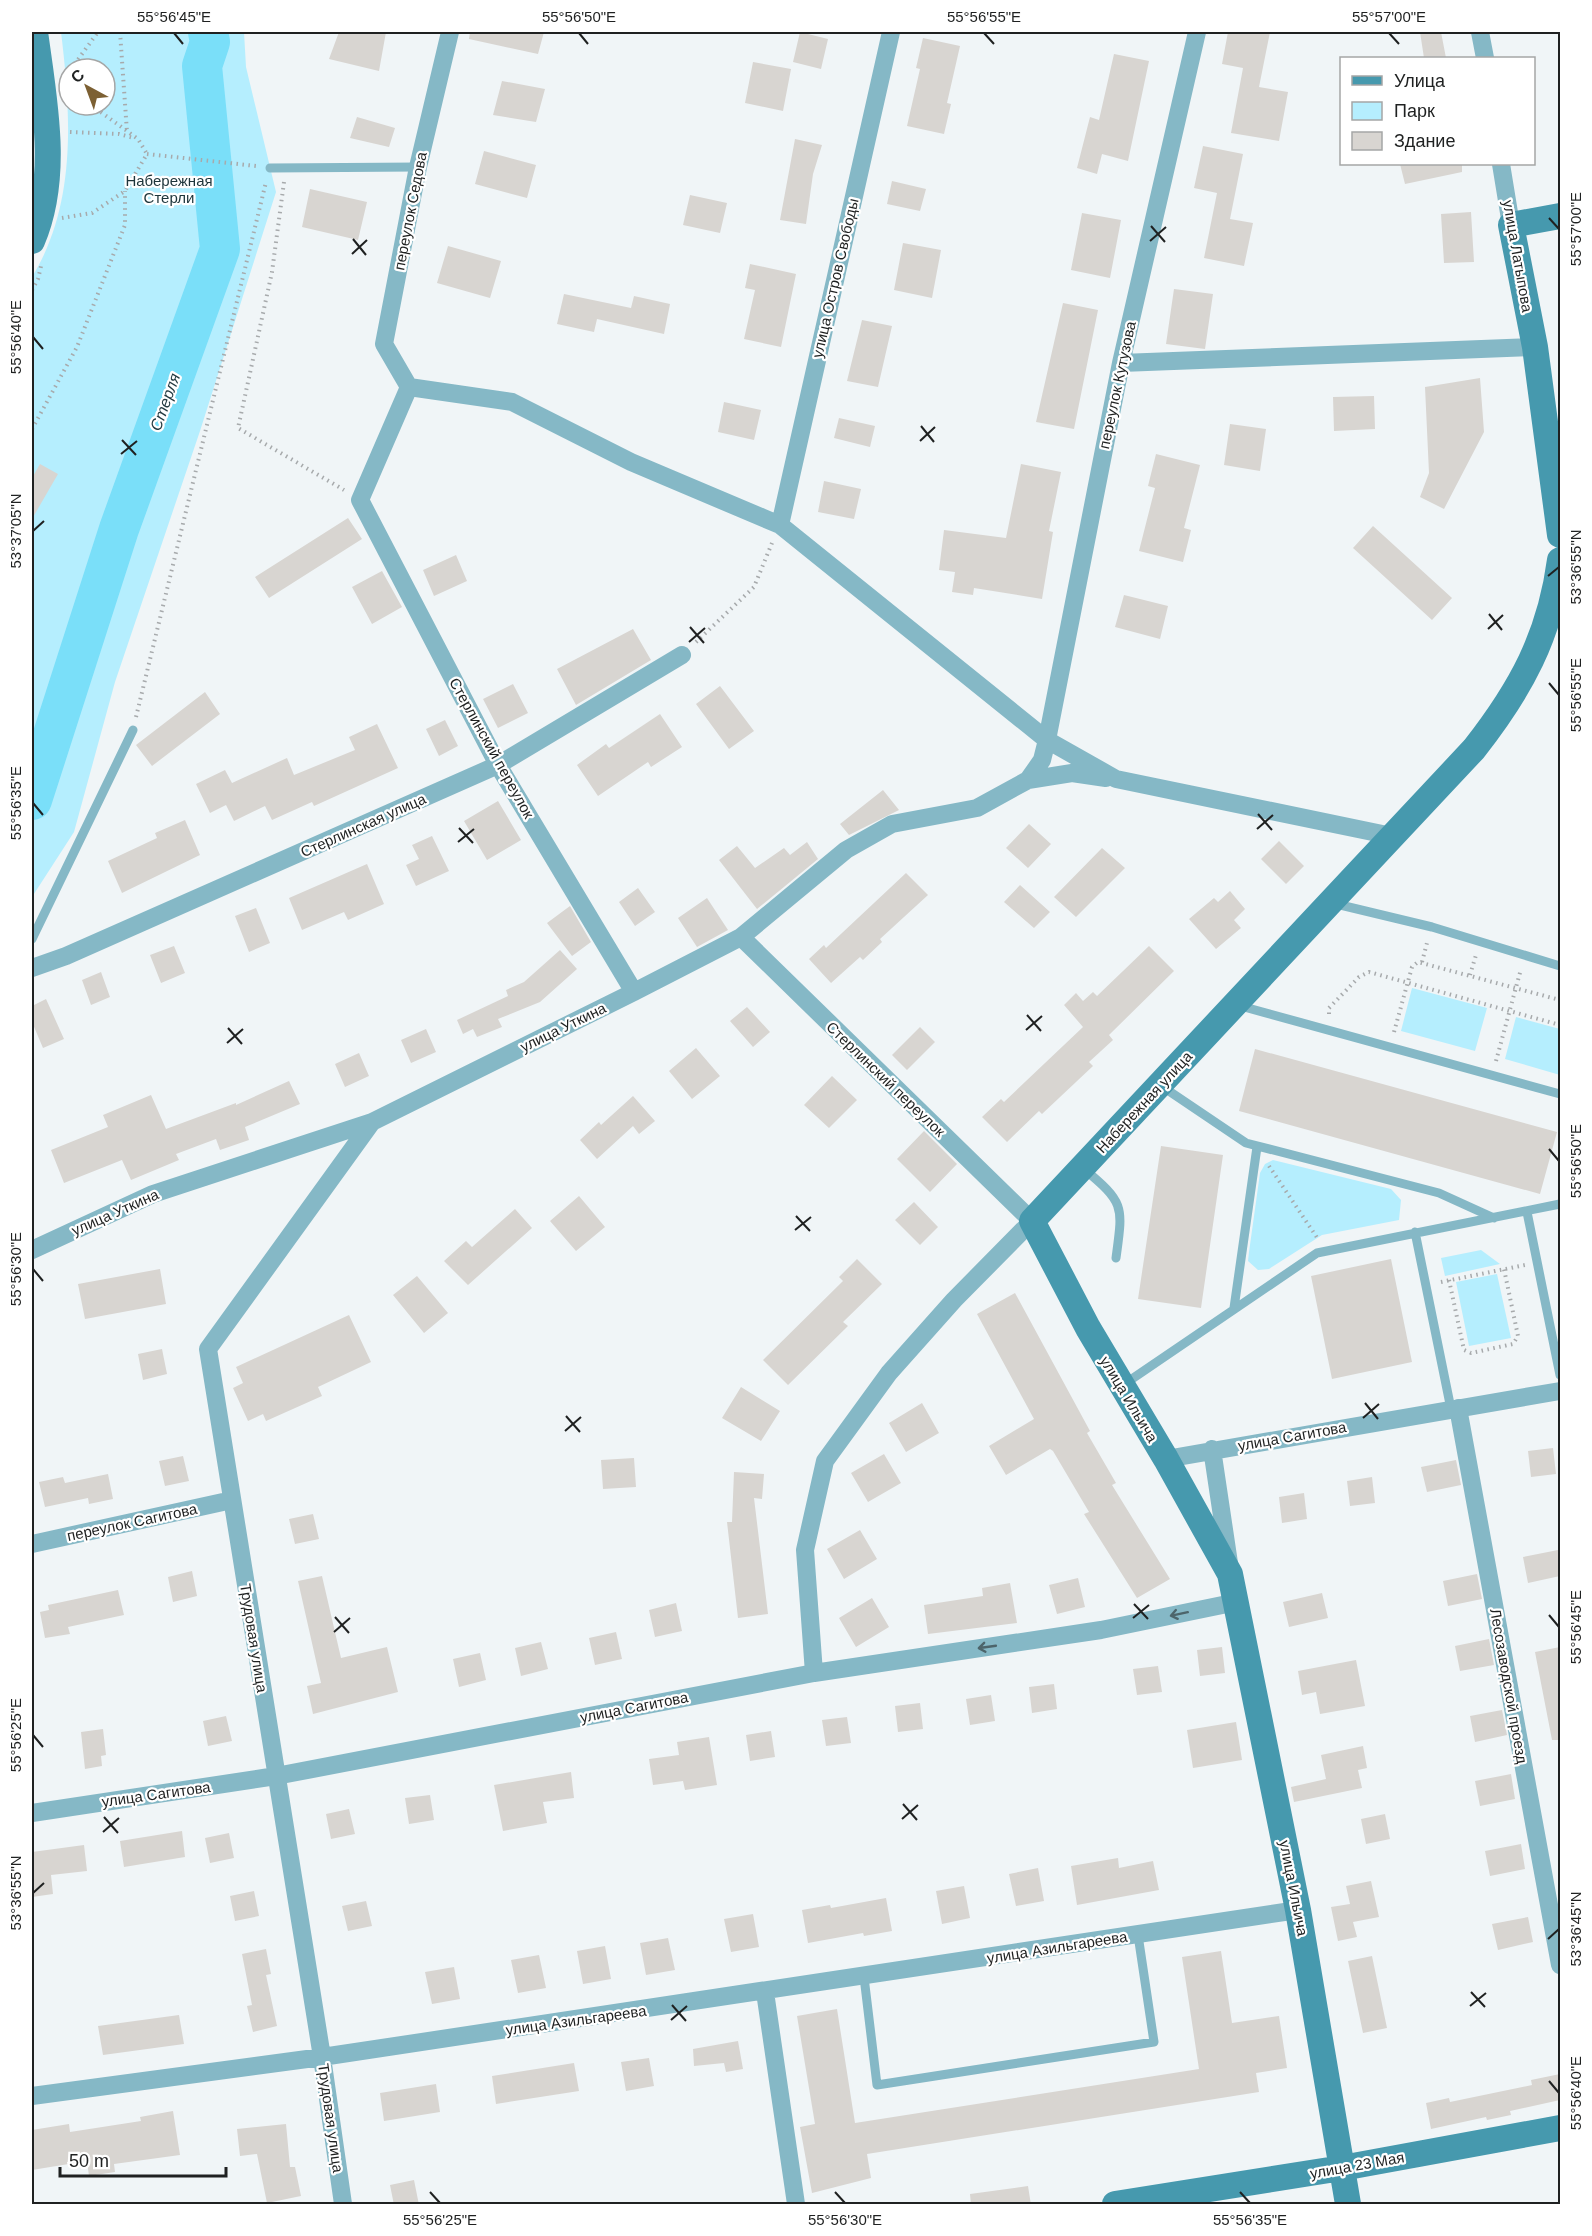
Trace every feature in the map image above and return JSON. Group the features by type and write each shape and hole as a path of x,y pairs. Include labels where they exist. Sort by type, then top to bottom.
{"street":[{"path":"32,241 38,226 47,183 46,111 35,32"},
{"name":"переулок Седова","path":"409,387 384,344 418,166 450,32"},
{"name":"улица Остров Свободы","path":"780,525 891,32"},
{"name":"переулок Кутузова","path":"1047,740 1121,363 1197,32"},
{"path":"1480,32 1485,57"},
{"name":"улица Латыпова","path":"1501,165 1535,347"},
{"path":"1511,225 1560,216"},
{"path":"1121,363 1535,347 1560,535"},
{"path":"360,500 409,387 512,402 631,462 780,525 1047,740 1116,779"},
{"name":"Стерлинский переулок","path":"360,500 498,765 634,992"},
{"name":"Набережная улица","path":"814,1673 806,1550 825,1461 890,1373 954,1300 1083,1167 1474,749 1519,688 1547,625 1560,560"},
{"name":"Стерлинская улица","path":"32,968 66,956 498,765 682,655"},
{"path":"1028,780 1042,760 1047,740"},
{"path":"1028,780 1072,773 1116,779 1392,836"},
{"name":"улица Уткина","path":"32,1250 153,1194 372,1122 741,937 846,850 892,824 977,808 1028,780"},
{"name":"Стерлинский переулок","path":"741,937 1032,1221"},
{"name":"Трудовая улица","path":"343,2205 322,2057 208,1349 372,1122"},
{"name":"улица Ильича","path":"1032,1221 1121,1386 1166,1459 1230,1574"},
{"name":"улица Сагитова","path":"1166,1459 1212,1449 1560,1390"},
{"name":"Лесозаводской проезд","path":"1455,1408 1560,1965"},
{"name":"улица Ильича","path":"1212,1449 1230,1574 1298,1910 1348,2205"},
{"name":"переулок Сагитова","path":"32,1544 232,1500"},
{"name":"улица Сагитова","path":"32,1813 276,1776 814,1673 1101,1630 1237,1602"},
{"name":"улица Азильгареева","path":"32,2096 322,2057 765,1992 1298,1910"},
{"path":"765,1992 796,2205"},
{"name":"улица 23 Мая","path":"1115,2205 1154,2202 1560,2128"}],"lane":[{"path":"270,168 418,166"},
{"path":"32,939 133,730"},
{"path":"1330,902 1394,920 1432,927 1479,944 1560,966"},
{"path":"1235,1004 1560,1094"},
{"path":"1160,1085 1232,1135 1257,1147 1439,1193 1494,1218"},
{"path":"1234,1308 1257,1147"},
{"path":"1083,1167 1108,1188 1116,1198 1120,1209 1116,1258"},
{"path":"1121,1386 1307,1258 1325,1250 1560,1204"},
{"path":"1527,1212 1560,1375"},
{"path":"1415,1232 1425,1285 1455,1408"},
{"path":"864,1977 877,2085 1154,2042 1138,1935"}],"path":[{"path":"80,57 98,32"},
{"path":"120,32 127,132"},
{"path":"107,117 138,139 147,154"},
{"path":"65,132 119,134 138,139"},
{"path":"133,730 270,168 147,154"},
{"path":"53,220 92,213 125,191 147,154"},
{"path":"286,167 272,272 238,428 360,500"},
{"path":"32,429 77,347 125,225 125,191"},
{"path":"682,655 754,587 780,525"},
{"path":"1422,962 1432,927"},
{"path":"1470,975 1479,944"},
{"path":"1496,1061 1524,956"},
{"path":"1394,1033 1413,965 1422,962 1560,1000"},
{"path":"1331,1016 1329,1008 1364,973 1560,1025"},
{"path":"1382,1030 1405,1036"},
{"path":"1487,1059 1505,1064"},
{"path":"1257,1147 1325,1250"},
{"path":"1425,1285 1538,1262"},
{"path":"1449,1280 1464,1350 1471,1353 1515,1343 1518,1336 1504,1269"}],"green space":[{"name":"Набережная Стерли","path":"61,32 244,32 246,67 276,192 200,431 115,682 74,832 32,897 32,277 47,249 57,219 64,189 68,117 117,117 117,57 63,57"},
{"path":"1412,988 1487,1008 1475,1051 1401,1031"},
{"path":"1516,1017 1560,1029 1560,1075 1505,1059"},
{"path":"1273,1160 1391,1189 1401,1200 1399,1220 1322,1235 1269,1269 1258,1270 1248,1261 1249,1252 1260,1173 1265,1164"},
{"path":"1481,1250 1500,1264 1445,1276 1441,1258"},
{"path":"1497,1274 1511,1338 1469,1346 1456,1282"}],"building":[{"path":"339,32 386,32 379,71 329,59"},
{"path":"470,32 544,32 538,54 469,39"},
{"path":"800,32 828,39 821,69 793,62"},
{"path":"1228,32 1270,32 1259,87 1288,92 1279,141 1231,133 1243,68 1222,64"},
{"path":"1420,32 1441,32 1446,57 1424,57"},
{"path":"923,38 960,46 947,103 951,104 944,134 907,126 920,69 916,68"},
{"path":"1114,54 1149,61 1128,161 1102,154 1097,174 1077,168 1090,117 1099,120"},
{"path":"753,62 791,69 783,111 745,103"},
{"path":"502,81 545,89 536,122 493,115"},
{"path":"357,117 395,128 389,147 350,138"},
{"path":"795,139 822,145 813,174 806,224 780,220"},
{"path":"1203,146 1243,154 1230,219 1253,223 1244,266 1204,258 1217,193 1194,188"},
{"path":"484,151 536,165 527,198 475,184"},
{"path":"1400,165 1462,165 1462,172 1405,184"},
{"path":"892,181 926,189 920,211 887,204"},
{"path":"310,189 367,202 358,240 302,227"},
{"path":"690,195 727,203 720,233 683,225"},
{"path":"1471,212 1474,262 1444,263 1441,214"},
{"path":"1082,213 1121,220 1110,278 1071,270"},
{"path":"903,243 941,250 932,298 894,290"},
{"path":"448,246 501,261 490,298 437,283"},
{"path":"750,264 796,274 781,347 744,339 755,290 745,288"},
{"path":"1174,289 1213,294 1205,349 1166,344"},
{"path":"564,294 631,308 634,296 670,304 664,334 597,319 594,332 557,324"},
{"path":"1063,303 1098,310 1074,429 1036,422"},
{"path":"862,320 892,326 878,387 847,381"},
{"path":"1480,378 1484,432 1444,509 1420,497 1429,473 1425,387"},
{"path":"1374,396 1375,429 1334,431 1333,397"},
{"path":"724,402 761,410 754,440 718,432"},
{"path":"839,418 875,426 870,447 834,438"},
{"path":"1230,424 1266,429 1260,471 1224,465"},
{"path":"1156,454 1200,465 1184,528 1191,530 1183,562 1139,551 1155,488 1148,486"},
{"path":"40,464 58,474 32,519 32,478"},
{"path":"1021,464 1061,472 1049,531 1053,532 1042,599 974,588 973,595 952,592 955,572 939,570 944,530 1006,538"},
{"path":"824,481 861,489 854,519 818,512"},
{"path":"348,518 362,539 269,598 255,577"},
{"path":"1373,526 1452,598 1432,620 1353,548"},
{"path":"456,555 467,581 434,596 423,570"},
{"path":"382,571 402,607 372,624 352,587"},
{"path":"1124,595 1168,606 1160,639 1115,627"},
{"path":"633,629 651,660 576,705 557,669"},
{"path":"513,684 528,713 498,728 483,699"},
{"path":"720,686 754,731 729,749 696,704"},
{"path":"205,692 220,714 152,766 136,745"},
{"path":"660,714 682,747 651,767 648,762 598,796 577,765 606,744 609,748"},
{"path":"445,720 458,746 439,756 426,729"},
{"path":"377,724 398,768 314,806 312,802 272,820 265,806 234,821 226,805 210,813 196,784 225,770 232,783 287,758 294,775 355,750 349,737"},
{"path":"883,790 899,810 849,835 840,824"},
{"path":"498,801 521,840 487,860 464,821"},
{"path":"185,820 200,855 122,893 108,861 157,838 155,833"},
{"path":"1029,824 1051,844 1028,868 1006,848"},
{"path":"432,836 449,871 416,886 406,865 419,859 412,845"},
{"path":"1279,841 1304,866 1286,884 1261,859"},
{"path":"807,842 818,859 757,909 719,860 737,846 755,868 784,848 790,855"},
{"path":"1102,848 1125,868 1076,917 1054,897"},
{"path":"367,864 384,904 348,920 344,912 302,930 289,898"},
{"path":"906,873 928,895 880,939 882,942 863,960 860,957 831,983 809,959 824,945 826,948"},
{"path":"1020,885 1050,912 1034,928 1004,902"},
{"path":"638,888 655,912 635,926 619,902"},
{"path":"1230,891 1245,909 1234,920 1241,928 1216,949 1189,919 1214,898 1218,902"},
{"path":"707,898 728,930 697,947 678,918"},
{"path":"570,906 591,942 572,956 547,923"},
{"path":"256,908 270,943 249,952 235,916"},
{"path":"174,946 185,973 161,983 150,955"},
{"path":"1149,946 1174,971 1109,1035 1113,1040 1089,1062 1093,1066 1042,1114 1039,1111 1007,1142 982,1117 1001,1099 1004,1102 1083,1027 1064,1005 1076,993 1083,1001 1093,992 1097,996"},
{"path":"560,950 577,969 540,1002 498,1019 502,1027 477,1037 473,1029 463,1034 457,1020 508,996 506,990 524,982"},
{"path":"101,972 110,997 91,1005 82,980"},
{"path":"46,999 64,1039 43,1048 32,1022 32,1006"},
{"path":"747,1007 770,1032 753,1047 730,1021"},
{"path":"920,1027 935,1042 907,1070 892,1055"},
{"path":"426,1029 436,1052 411,1063 401,1040"},
{"path":"696,1048 720,1076 692,1099 669,1071"},
{"path":"1255,1049 1557,1132 1540,1194 1239,1111"},
{"path":"359,1053 369,1076 345,1087 335,1064"},
{"path":"832,1076 857,1100 829,1128 804,1105"},
{"path":"289,1081 300,1104 245,1127 249,1140 220,1150 216,1139 176,1154 179,1160 131,1180 122,1160 64,1183 51,1150 108,1127 103,1115 151,1095 166,1129 236,1103 236,1105"},
{"path":"633,1096 655,1121 639,1134 633,1126 597,1159 580,1140 599,1122 601,1125"},
{"path":"924,1131 957,1164 930,1192 897,1159"},
{"path":"1161,1146 1223,1155 1201,1308 1138,1299"},
{"path":"579,1196 605,1227 576,1251 550,1221"},
{"path":"914,1202 938,1227 920,1245 895,1220"},
{"path":"515,1209 532,1228 468,1285 444,1261 466,1241 472,1247"},
{"path":"857,1259 882,1284 843,1322 848,1326 788,1385 763,1360 843,1281 839,1277"},
{"path":"1391,1259 1412,1362 1332,1379 1311,1276"},
{"path":"160,1269 166,1304 85,1319 78,1284"},
{"path":"417,1276 448,1313 424,1333 393,1295"},
{"path":"1015,1293 1090,1431 1087,1433 1116,1483 1112,1485 1170,1579 1137,1598 1084,1514 1089,1512 1053,1451 1050,1449 1006,1475 989,1446 1034,1419 977,1314"},
{"path":"349,1315 371,1362 318,1387 322,1396 266,1421 263,1414 248,1421 233,1388 243,1383 236,1367"},
{"path":"162,1349 167,1374 143,1380 138,1354"},
{"path":"741,1387 780,1411 761,1441 722,1418"},
{"path":"922,1403 939,1433 906,1452 889,1423"},
{"path":"1553,1448 1556,1474 1531,1477 1528,1451"},
{"path":"884,1454 901,1483 868,1502 851,1473"},
{"path":"183,1456 189,1481 165,1486 159,1461"},
{"path":"634,1458 636,1487 603,1489 601,1460"},
{"path":"1456,1460 1461,1485 1427,1492 1421,1467"},
{"path":"734,1472 764,1474 762,1499 754,1498 768,1614 738,1618 727,1522 732,1522"},
{"path":"108,1474 113,1499 89,1504 88,1498 45,1507 39,1482 63,1477 65,1483"},
{"path":"1372,1477 1375,1503 1350,1506 1347,1481"},
{"path":"1304,1493 1307,1519 1282,1523 1279,1497"},
{"path":"313,1514 319,1539 295,1544 289,1519"},
{"path":"860,1530 877,1559 844,1579 827,1549"},
{"path":"1558,1550 1560,1576 1528,1583 1523,1557"},
{"path":"192,1571 197,1596 173,1602 168,1577"},
{"path":"1477,1574 1482,1599 1448,1606 1443,1581"},
{"path":"322,1576 341,1658 387,1647 398,1692 313,1714 307,1686 321,1683 298,1581"},
{"path":"1078,1578 1085,1607 1057,1614 1049,1585"},
{"path":"1010,1583 1017,1623 928,1634 924,1605 983,1596 982,1588"},
{"path":"118,1590 124,1615 68,1627 70,1634 45,1638 40,1612 49,1610 48,1605"},
{"path":"1322,1593 1328,1618 1289,1627 1283,1602"},
{"path":"872,1598 889,1627 856,1647 839,1618"},
{"path":"676,1603 682,1631 655,1637 649,1610"},
{"path":"616,1632 622,1659 595,1665 589,1638"},
{"path":"1489,1639 1494,1665 1460,1671 1455,1646"},
{"path":"541,1642 548,1669 521,1676 515,1648"},
{"path":"1222,1647 1225,1673 1200,1676 1197,1650"},
{"path":"1560,1647 1560,1740 1552,1740 1535,1652"},
{"path":"480,1653 486,1680 459,1687 453,1659"},
{"path":"1356,1660 1365,1706 1320,1714 1316,1692 1302,1695 1298,1671"},
{"path":"1158,1666 1162,1692 1137,1695 1133,1669"},
{"path":"1054,1684 1057,1709 1032,1713 1029,1687"},
{"path":"991,1695 995,1721 970,1725 966,1699"},
{"path":"920,1703 923,1729 898,1732 895,1706"},
{"path":"1502,1710 1507,1735 1475,1742 1470,1716"},
{"path":"226,1716 232,1741 208,1746 203,1721"},
{"path":"847,1717 851,1743 826,1746 822,1720"},
{"path":"1236,1722 1242,1760 1193,1768 1187,1730"},
{"path":"103,1729 106,1755 101,1756 102,1766 85,1769 81,1732"},
{"path":"771,1731 775,1757 750,1761 746,1735"},
{"path":"709,1737 717,1785 685,1790 683,1781 653,1785 649,1759 679,1755 677,1742"},
{"path":"1363,1746 1367,1768 1358,1770 1362,1788 1294,1802 1291,1787 1326,1779 1321,1755"},
{"path":"571,1772 574,1798 543,1802 547,1823 503,1831 494,1785"},
{"path":"1511,1774 1515,1799 1480,1806 1475,1781"},
{"path":"430,1795 434,1820 409,1824 405,1798"},
{"path":"349,1809 355,1834 331,1839 326,1814"},
{"path":"1385,1814 1390,1839 1366,1844 1361,1819"},
{"path":"182,1831 185,1857 124,1867 120,1841"},
{"path":"229,1833 234,1858 210,1863 205,1838"},
{"path":"1521,1844 1525,1869 1490,1876 1485,1851"},
{"path":"84,1845 87,1871 51,1875 53,1894 32,1897 32,1852"},
{"path":"1118,1858 1119,1868 1153,1861 1159,1890 1077,1905 1071,1866"},
{"path":"1038,1868 1044,1901 1016,1906 1009,1874"},
{"path":"1371,1881 1379,1917 1353,1922 1357,1937 1338,1941 1331,1907 1350,1904 1346,1886"},
{"path":"964,1886 970,1918 942,1924 936,1891"},
{"path":"254,1891 259,1916 235,1921 230,1896"},
{"path":"886,1898 892,1931 864,1936 863,1933 808,1943 802,1910 830,1905 831,1908"},
{"path":"366,1901 372,1926 348,1931 342,1906"},
{"path":"753,1914 759,1947 731,1952 724,1919"},
{"path":"1528,1917 1533,1942 1498,1950 1492,1924"},
{"path":"668,1938 675,1970 646,1975 640,1943"},
{"path":"605,1946 611,1979 583,1984 577,1951"},
{"path":"266,1949 271,1974 266,1975 277,2026 253,2032 247,2006 252,2005 242,1954"},
{"path":"1221,1951 1232,2023 1279,2016 1287,2068 1256,2073 1259,2092 867,2154 871,2178 812,2193 800,2127 815,2124 797,2016 837,2009 855,2123 1199,2069 1182,1957"},
{"path":"539,1955 546,1988 518,1993 511,1960"},
{"path":"1372,1956 1387,2028 1363,2033 1348,1961"},
{"path":"454,1967 460,1999 432,2004 425,1972"},
{"path":"179,2015 184,2044 103,2055 98,2026"},
{"path":"738,2041 743,2069 726,2072 724,2063 694,2066 693,2049"},
{"path":"649,2058 654,2086 626,2091 621,2062"},
{"path":"574,2063 579,2091 496,2104 492,2076"},
{"path":"1560,2074 1560,2100 1510,2111 1511,2115 1487,2120 1486,2117 1431,2129 1426,2103 1449,2098 1450,2102 1532,2085 1531,2080"},
{"path":"436,2084 440,2112 384,2121 380,2093"},
{"path":"173,2111 180,2155 114,2164 115,2172 89,2176 87,2161 32,2170 32,2130 69,2124 70,2132 141,2121 140,2117"},
{"path":"286,2124 290,2167 295,2167 301,2196 267,2203 257,2154 240,2156 237,2129"},
{"path":"414,2180 419,2205 394,2205 390,2185"},
{"path":"1028,2186 1031,2205 971,2205 970,2194"}],"waterway":[{"name":"Стерля","path":"32,800 119,529 220,249 202,66 210,42 208,32"}]}
